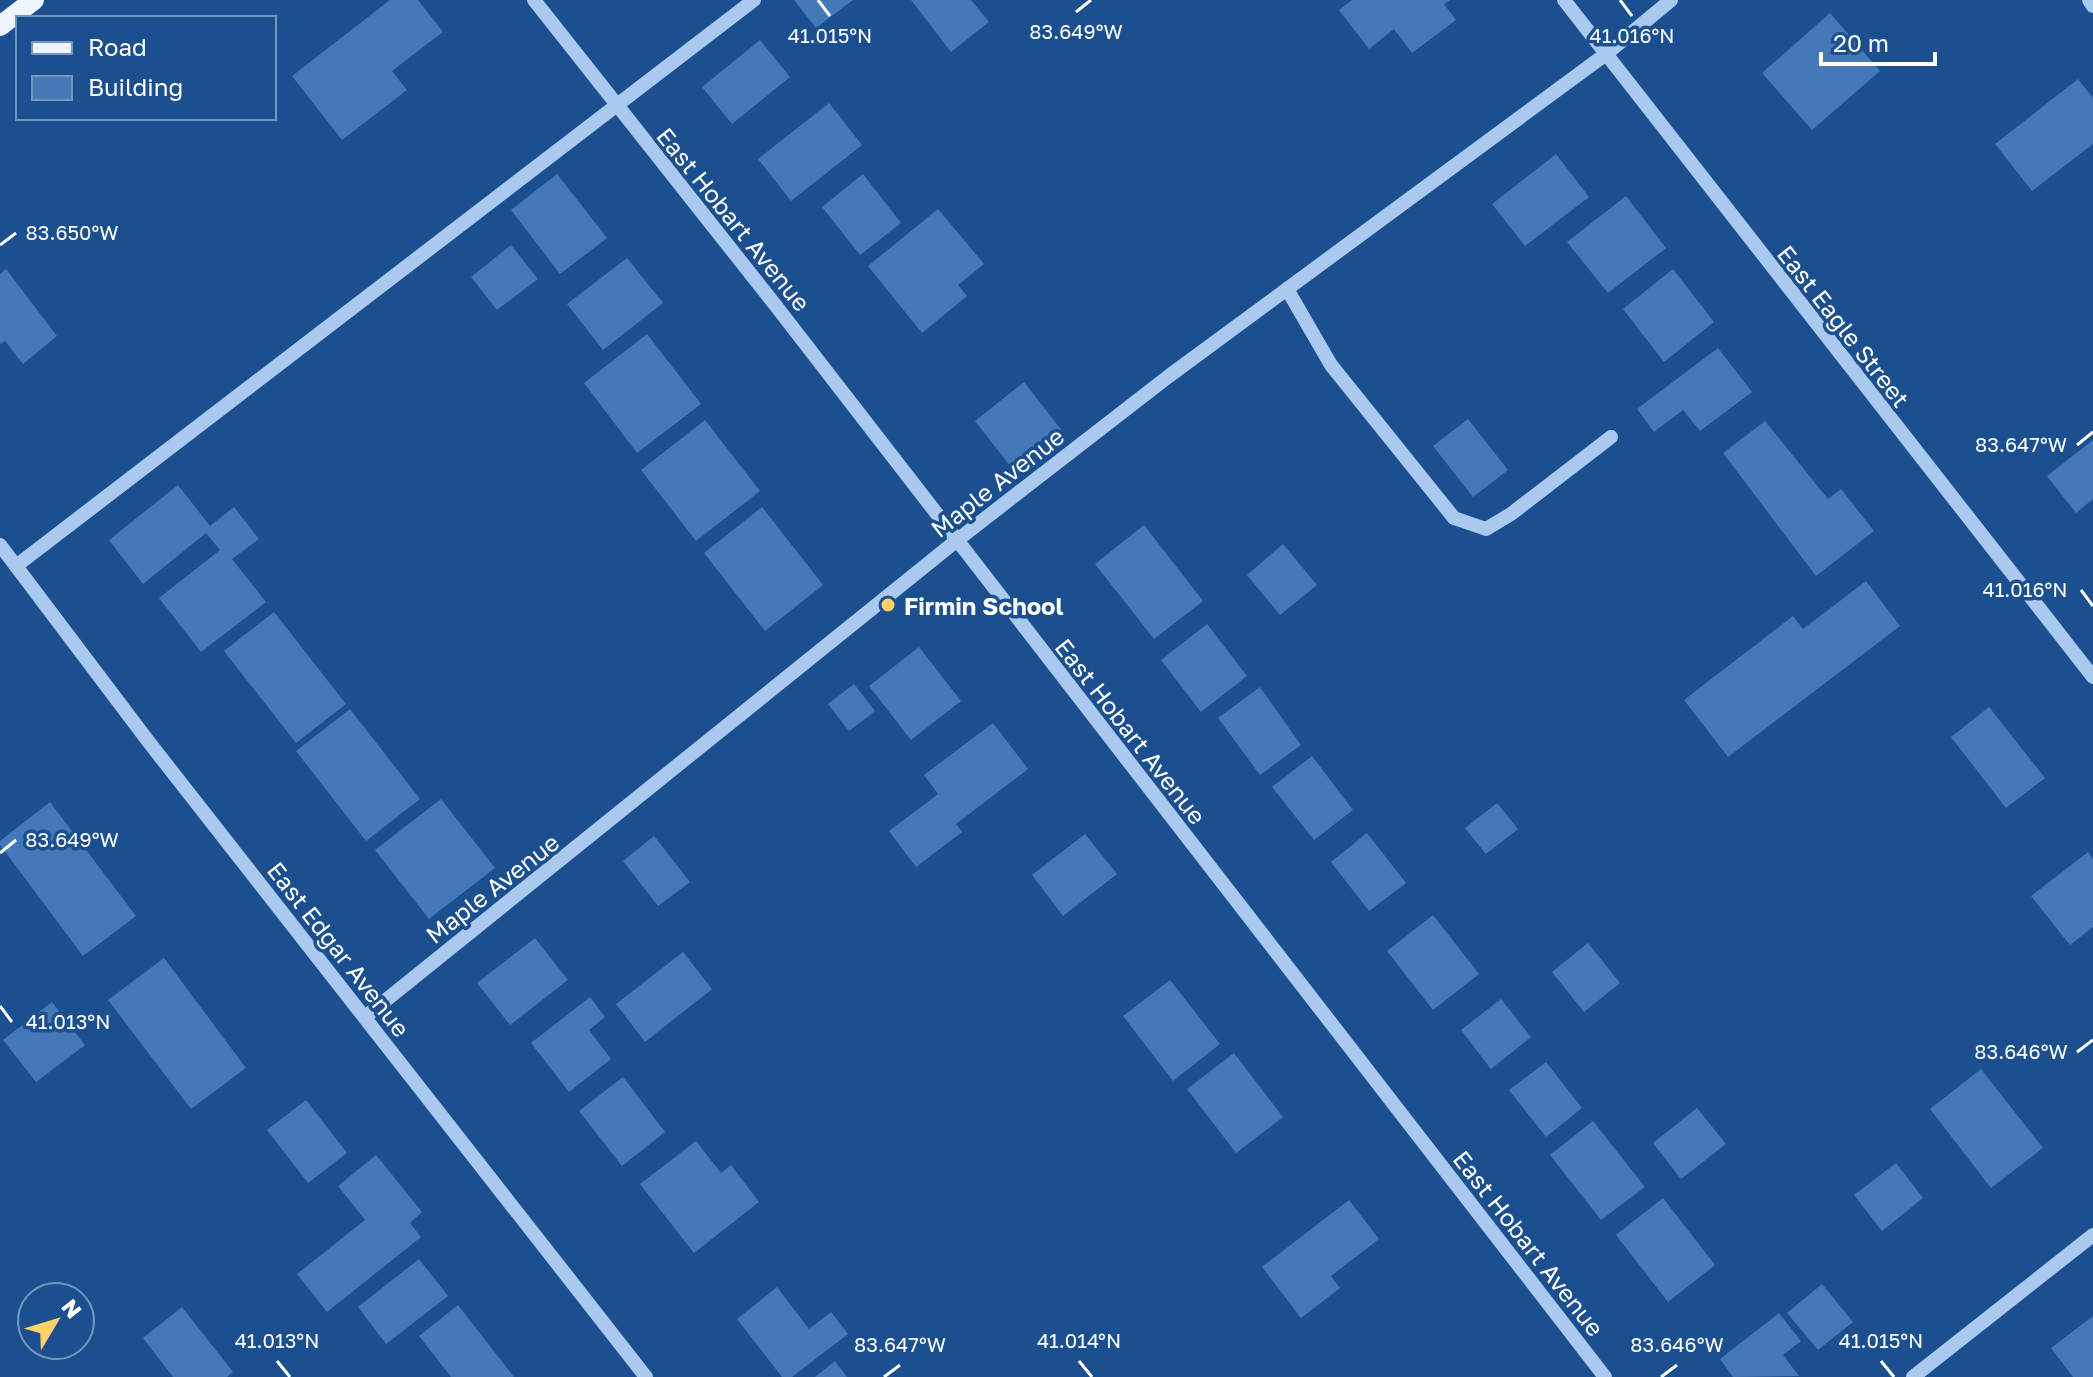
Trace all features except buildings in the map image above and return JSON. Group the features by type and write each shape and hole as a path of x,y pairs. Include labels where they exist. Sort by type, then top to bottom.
{"main road":[{"path":"0,26 34,0"}],"street":[{"name":"East Hobart Avenue","path":"534,0 776,306 1605,1377"},
{"path":"16,566 754,0"},
{"name":"East Eagle Street","path":"1564,0 2093,677"},
{"name":"Maple Avenue","path":"365,1017 956,541 1287,289 1606,54 1671,0"},
{"path":"2089,0 2093,6"},
{"path":"1287,289 1331,365 1454,518 1486,529 1511,514 1611,437"},
{"name":"East Edgar Avenue","path":"0,545 646,1377"},
{"path":"1913,1377 2093,1235"}],"place":[{"name":"Firmin School","path":"888,605"}]}
